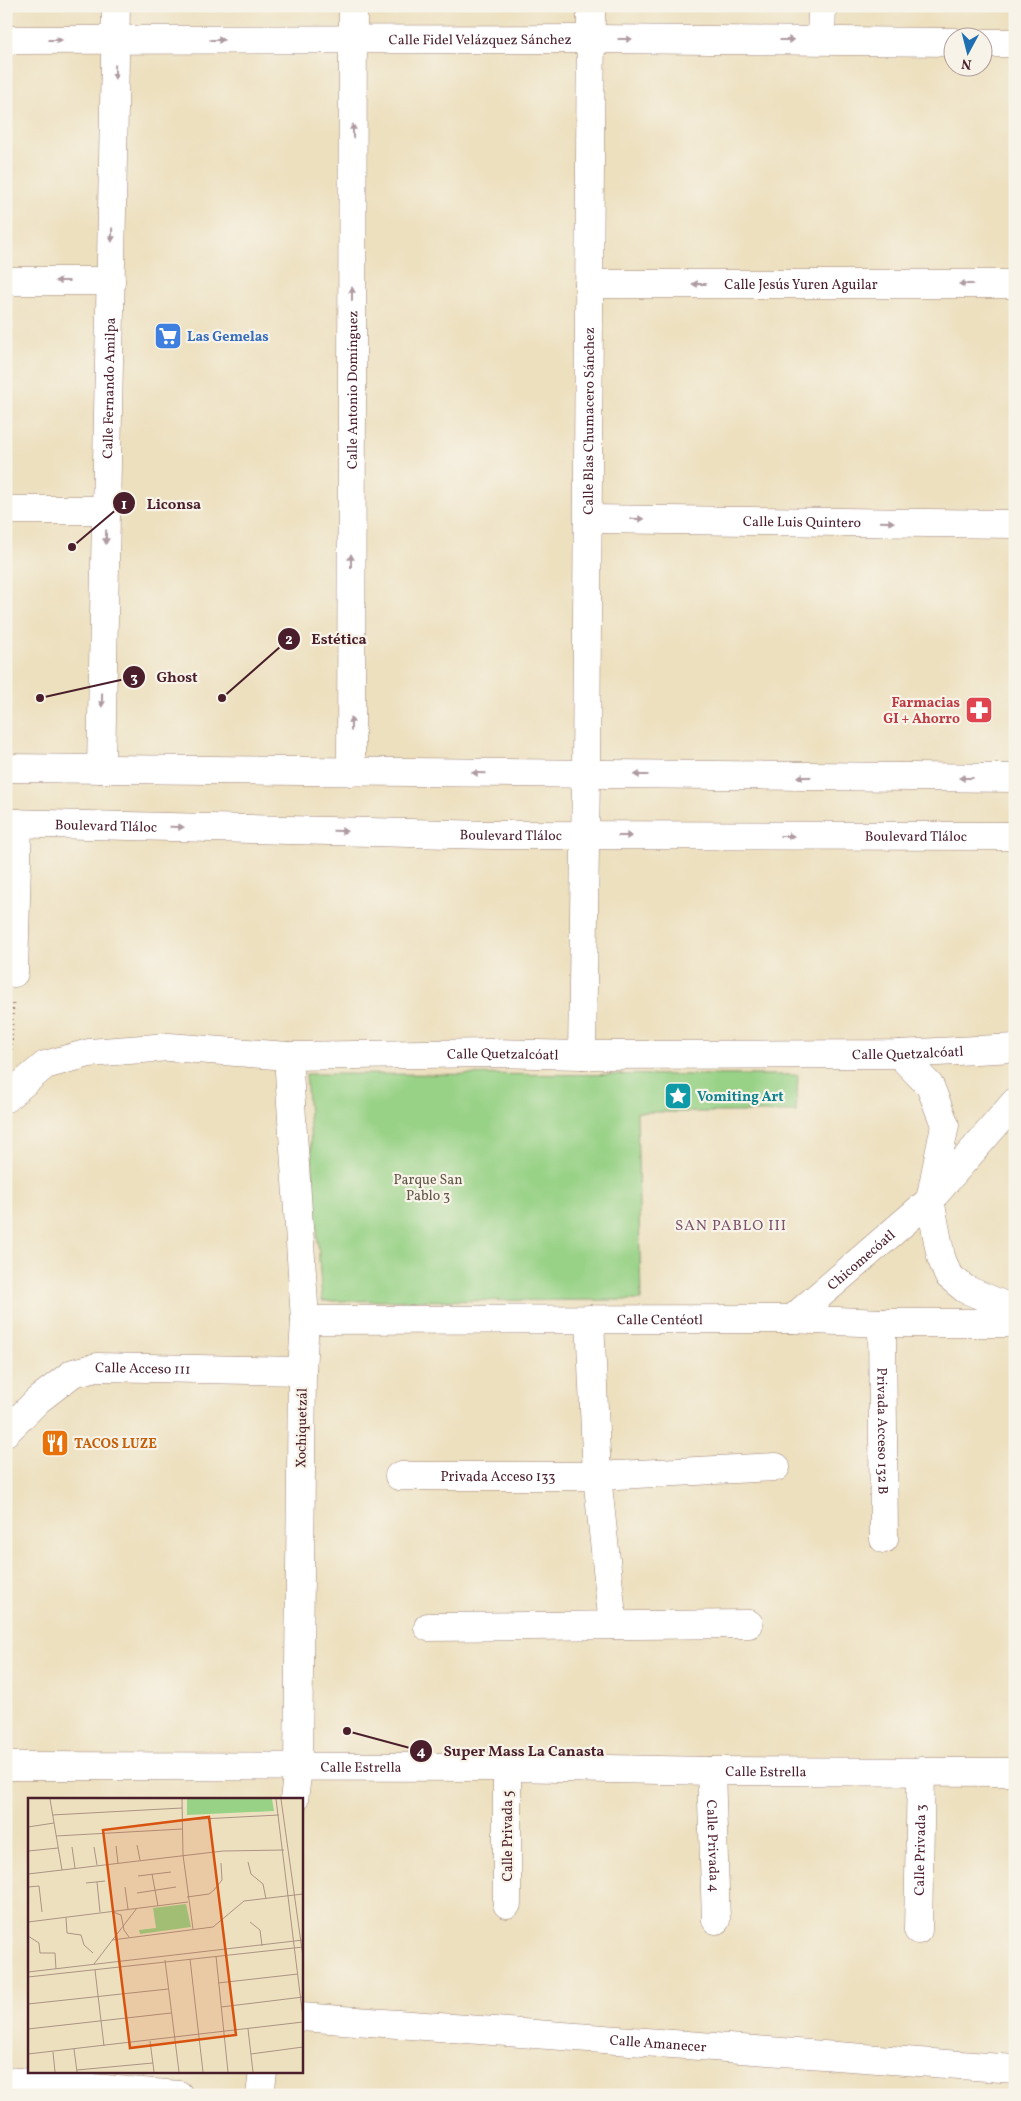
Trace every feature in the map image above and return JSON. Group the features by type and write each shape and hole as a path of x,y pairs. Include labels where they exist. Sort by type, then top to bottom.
{"street":[{"name":"Calle Fernando Amilpa","path":"101,769 116,6"},
{"name":"Calle Antonio Domínguez","path":"351,772 353,6"},
{"name":"Calle Blas Chumacero Sánchez","path":"582,1055 586,775 591,6"},
{"path":"822,6 822,40"},
{"name":"Calle Fidel Velázquez Sánchez","path":"6,40 591,39 944,42"},
{"path":"994,43 1015,43"},
{"path":"6,281 111,281"},
{"name":"Calle Jesús Yuren Aguilar","path":"589,284 1015,284"},
{"path":"6,510 107,510"},
{"name":"Calle Luis Quintero","path":"588,518 1015,524"},
{"path":"6,768 1015,778"},
{"path":"12,823 14,973"},
{"name":"Boulevard Tláloc","path":"12,823 585,836 1015,836"},
{"name":"Calle Quetzalcóatl","path":"8,1097 45,1065 89,1053 169,1047 288,1056 490,1053 582,1055 899,1054 1015,1048"},
{"path":"899,1054 930,1086 945,1125 930,1200 941,1257 948,1275 965,1289 1015,1310"},
{"name":"Xochiquetzál","path":"288,1056 304,1320 298,1768 294,1798"},
{"name":"Chicomecóatl","path":"792,1319 930,1200 1015,1102"},
{"path":"590,1319 597,1476 613,1625"},
{"name":"Calle Centéotl","path":"304,1320 792,1319 882,1323 1015,1323"},
{"name":"Privada Acceso 132 B","path":"882,1323 884,1539"},
{"name":"Calle Acceso 111","path":"6,1432 38,1400 73,1373 96,1367 302,1371"},
{"name":"Privada Acceso 133","path":"399,1476 597,1476 776,1467"},
{"path":"428,1627 748,1624"},
{"name":"Calle Estrella","path":"6,1766 507,1767 711,1771 1015,1772"},
{"name":"Calle Privada 5","path":"507,1767 508,1904"},
{"name":"Calle Privada 4","path":"711,1771 716,1920"},
{"name":"Calle Privada 3","path":"918,1930 921,1771"},
{"name":"Calle Amanecer","path":"302,2017 1015,2069"},
{"path":"260,2095 263,2074"},
{"path":"6,2081 179,2095"}],"path":[{"path":"8,1097 14,973"}],"green space":[{"name":"Parque San Pablo 3","path":"306,1074 798,1075 796,1112 637,1112 641,1300 322,1301"}],"place":[{"name":"Las Gemelas","path":"168,336"},
{"name":"Liconsa","path":"72,547"},
{"name":"Ghost","path":"40,698"},
{"name":"Estética","path":"222,698"},
{"name":"Farmacias GI + Ahorro","path":"979,710"},
{"name":"Vomiting Art","path":"678,1096"},
{"name":"TACOS LUZE","path":"55,1443"},
{"name":"Super Mass La Canasta","path":"347,1731"}],"district":[{"name":"SAN PABLO III","path":"731,1225"}]}
